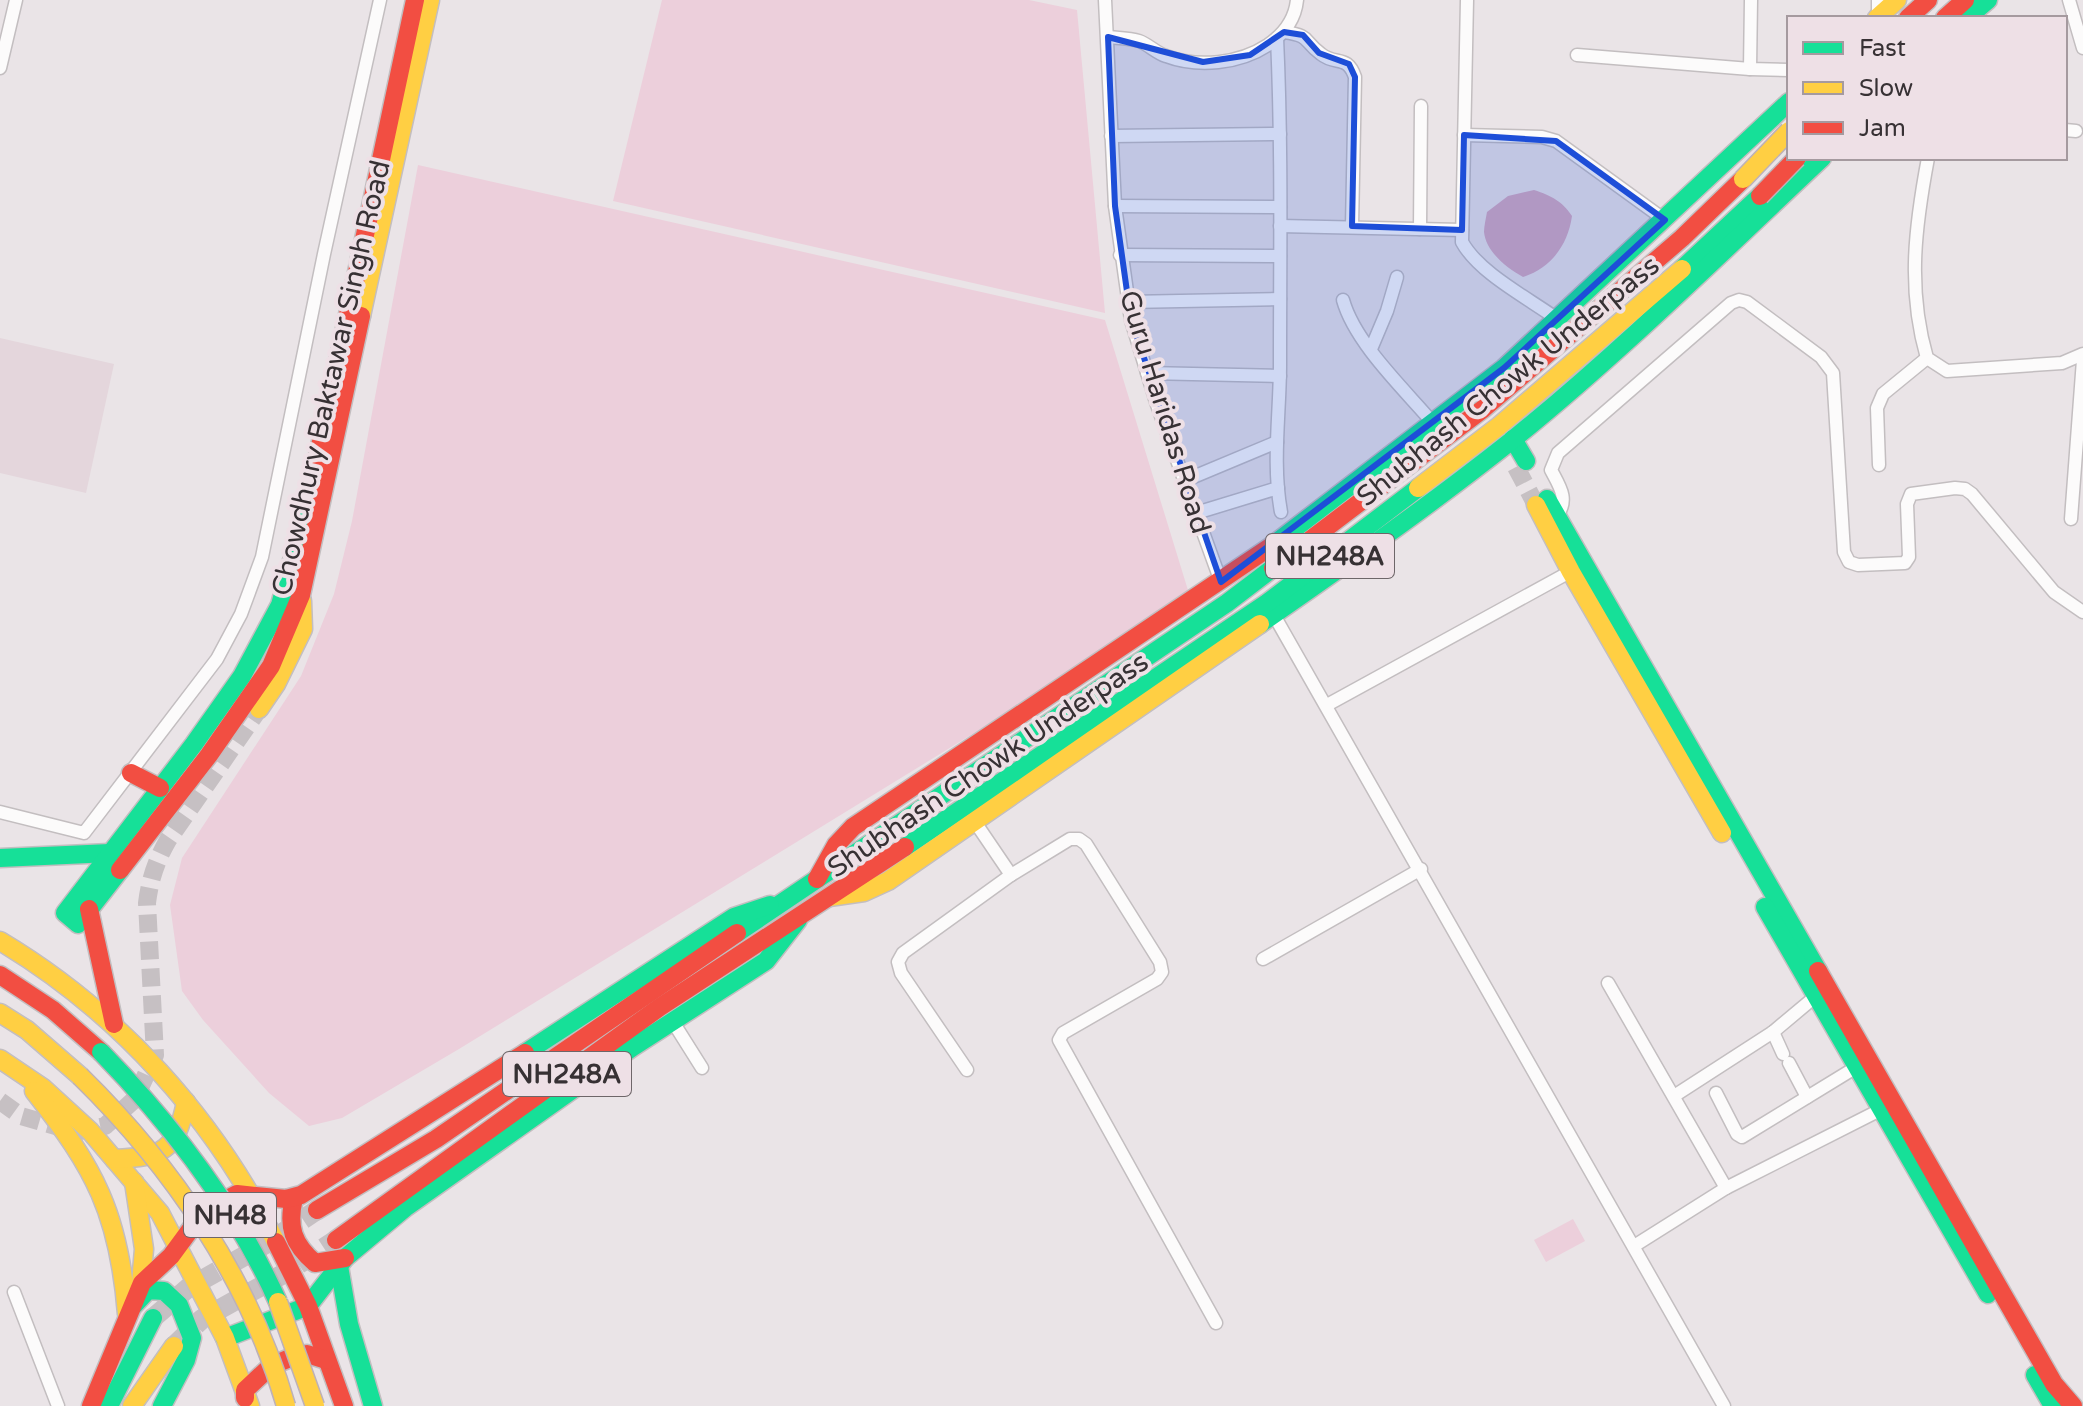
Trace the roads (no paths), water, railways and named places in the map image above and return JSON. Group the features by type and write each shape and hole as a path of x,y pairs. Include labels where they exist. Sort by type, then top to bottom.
{"main road":[{"name":"Chowdhury Baktawar Singh Road","path":"415,0 309,497 280,605 242,676 65,913 78,924 209,755 271,666 301,595 430,0"},
{"path":"1878,11 1897,0"},
{"path":"1910,16 1928,0"},
{"path":"1947,16 1965,0"},
{"path":"1969,16 1988,0"},
{"path":"816,882 836,845 853,827 1250,563 1504,368 1787,104"},
{"path":"1759,130 1802,177"},
{"name":"Shubhash Chowk Underpass","path":"816,882 917,810 1227,603 1483,409 1682,238 1787,133"},
{"name":"Shubhash Chowk Underpass","path":"828,898 1279,594 1499,426 1700,254 1795,160"},
{"path":"828,898 875,888 1275,617 1395,531 1509,442 1650,321 1820,160"},
{"path":"1509,442 1521,464"},
{"path":"1863,1063 1816,996 1577,568 1541,502 1557,516 1577,568 1789,925 2053,1406"},
{"path":"259,709 276,684 303,629 301,595"},
{"path":"131,773 160,788"},
{"path":"2,854 110,853"},
{"name":"NH248A","path":"317,1210 436,1139 816,882"},
{"path":"141,1283 162,1266 187,1226 209,1206 232,1195 251,1192 272,1199 294,1198 354,1164 734,917 792,898"},
{"name":"NH248A","path":"336,1240 660,1007 828,898"},
{"path":"89,909 114,1024"},
{"path":"225,1338 308,1306 342,1262 405,1208 766,961 804,914"},
{"path":"0,941 30,959 114,1024 186,1102 251,1192 308,1306 344,1406"},
{"name":"NH48","path":"0,975 26,990 82,1034 135,1086 189,1152 233,1219 268,1281 296,1346 315,1406"},
{"name":"NH48","path":"0,1013 27,1030 99,1093 136,1137 202,1228 241,1294 271,1356 286,1406"},
{"path":"8,1064 43,1088 90,1131 160,1213 225,1338 246,1401"},
{"path":"8,1064 55,1117 100,1191 111,1217 130,1314"},
{"path":"114,1159 149,1158 170,1148 181,1127 186,1102"},
{"path":"1886,1106 2054,1384 2073,1406"},
{"path":"91,1406 105,1380 141,1283 144,1249 134,1182"},
{"path":"294,1198 288,1219 297,1248 315,1263 342,1262"},
{"path":"342,1262 349,1324 373,1406"},
{"path":"130,1314 148,1290 164,1291 179,1305 192,1338 186,1360 162,1406"},
{"path":"109,1406 153,1318"},
{"path":"132,1406 174,1346"},
{"path":"246,1401 271,1366 307,1354 326,1360"}],"street":[{"path":"0,68 16,0"},
{"path":"0,812 84,833 217,659 241,614 262,557 380,0"},
{"name":"Guru Haridas Road","path":"1105,0 1115,206 1128,302 1147,373 1221,582"},
{"path":"1108,37 1138,40 1166,56 1203,62 1237,59 1250,55 1280,35 1294,15 1297,0"},
{"path":"1467,0 1462,242 1474,258 1557,319"},
{"path":"1750,69 1751,0"},
{"path":"2069,0 2083,48"},
{"path":"1280,35 1280,376 1277,442 1281,512"},
{"path":"1280,35 1303,35 1319,53 1347,62 1355,77 1352,226"},
{"path":"1577,55 1787,70"},
{"path":"1420,229 1421,106"},
{"path":"1111,136 1280,134"},
{"path":"1464,135 1542,137 1556,141 1665,220"},
{"path":"1928,160 1914,243 1916,312 1927,358 1947,371 2062,363 2083,357 2071,519"},
{"path":"1115,206 1280,207"},
{"path":"1280,226 1462,230"},
{"path":"1120,255 1280,256"},
{"path":"1371,349 1397,277"},
{"path":"1128,302 1280,299"},
{"path":"1343,300 1349,317 1371,349 1433,423"},
{"path":"1557,516 1565,499 1551,470 1558,453 1731,303 1739,300 1747,302 1821,357 1833,373 1844,552 1849,562 1858,565 1905,563 1909,557 1907,504 1911,494 1960,488 1972,494 2054,592 2083,612"},
{"path":"1879,465 1877,408 1883,394 1927,358"},
{"path":"1147,373 1280,376"},
{"path":"1186,480 1277,442"},
{"path":"1196,513 1278,488"},
{"path":"1327,705 1577,568"},
{"path":"1275,617 1724,1406"},
{"path":"975,822 1011,875"},
{"path":"967,1070 901,973 898,962 903,953 1011,875 1070,839 1079,839 1086,844 1160,962 1162,972 1157,979 1063,1033 1059,1040 1216,1323"},
{"path":"1263,959 1421,869"},
{"path":"1608,983 1726,1188"},
{"path":"1674,1096 1773,1032 1816,996"},
{"path":"673,1022 702,1068"},
{"path":"1773,1032 1807,1097"},
{"path":"1716,1093 1737,1134 1742,1137 1863,1063"},
{"path":"1634,1246 1726,1188 1886,1106"},
{"path":"14,1292 58,1406"}],"tunnel":[{"path":"1516,467 1536,505"},
{"path":"0,1101 21,1116 76,1132 105,1126 135,1099 155,1055 147,903 154,870 168,840 259,709"},
{"path":"153,1318 188,1288 269,1242 317,1210"},
{"path":"174,1346 202,1319 285,1273 336,1240"}]}
